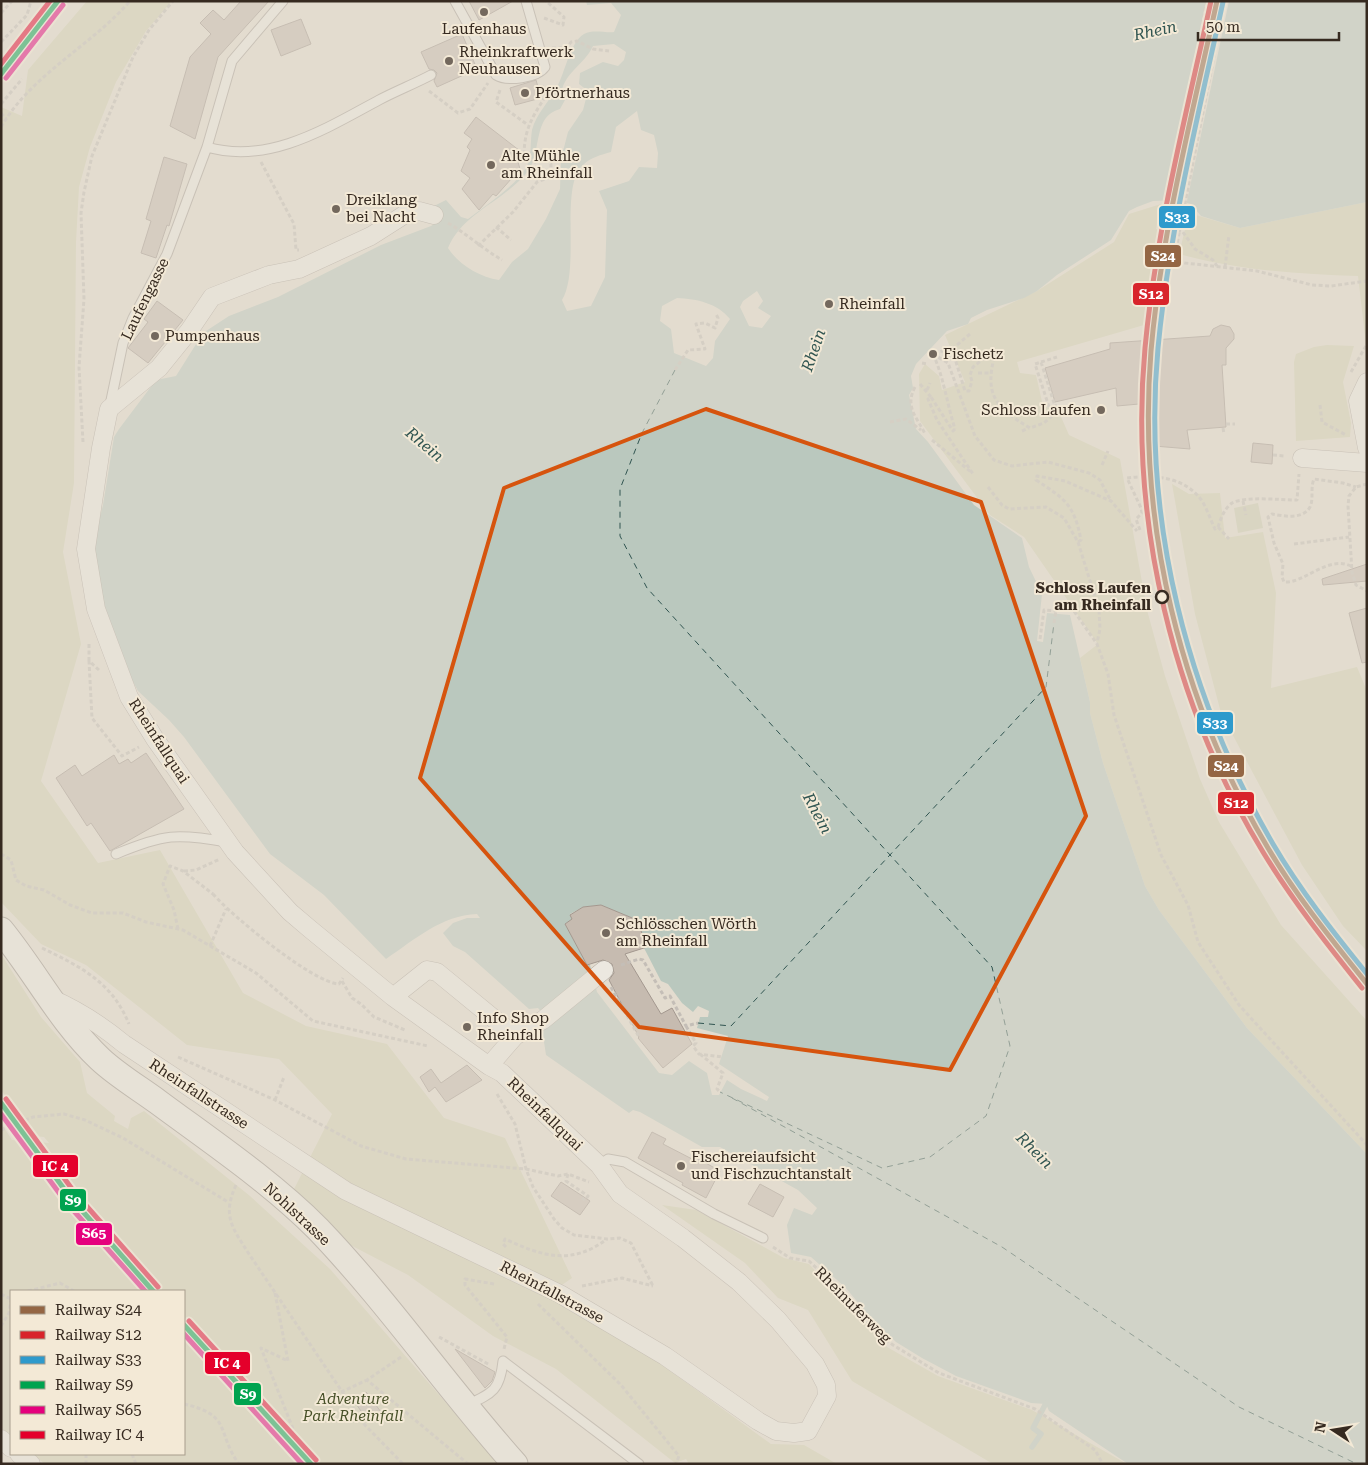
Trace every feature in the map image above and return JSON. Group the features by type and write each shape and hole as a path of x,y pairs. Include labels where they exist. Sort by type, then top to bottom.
{"street":[{"path":"109,410 159,368 189,331 212,297 269,275 299,269 371,236 406,213 420,211 440,218"},
{"path":"1367,382 1358,401 1367,448"},
{"name":"Rheinfallquai","path":"109,410 101,448 86,549 96,609 129,697 225,850 234,852 290,912 394,997 496,1069 599,1165"},
{"path":"1301,462 1367,463"},
{"path":"1,930 24,958 48,997"},
{"path":"394,997 427,970 432,970 515,1036"},
{"path":"496,1069 515,1036 543,1020 605,975"},
{"name":"Nohlstrasse","path":"48,997 73,1031 102,1060 245,1166 317,1228 379,1298 515,1464"},
{"name":"Rheinfallstrasse","path":"48,997 72,1007 124,1044 346,1191 521,1281 560,1294 664,1356 776,1430 794,1433 808,1431 827,1396 826,1385 815,1364 759,1300 712,1259 620,1194 599,1165"},
{"path":"20,1455 31,1464"}],"lane":[{"name":"Laufengasse","path":"109,410 123,343 133,318 167,254 207,148 232,61 283,1"},
{"path":"455,1 499,78 514,79 538,72 545,67 526,1"},
{"path":"207,148 244,154 320,132 431,75"},
{"path":"116,854 154,839 174,835 225,850"},
{"path":"599,1165 608,1159 625,1162 714,1214 763,1238"},
{"path":"466,1406 494,1391 501,1380 503,1357"},
{"path":"503,1357 639,1464"}],"path":[{"path":"1,13 12,1"},
{"path":"1,42 27,15 31,1"},
{"path":"1,127 6,119 62,59 130,1"},
{"path":"83,444 79,367 84,299 81,213 84,192 92,156 133,57 149,30 173,1"},
{"path":"529,13 563,25 564,17 546,1"},
{"path":"1207,1 1161,227 1182,231 1195,249 1213,260 1217,266"},
{"path":"1225,1 1174,256 1178,261 1257,271 1312,285 1331,286 1367,281"},
{"path":"541,49 567,48 571,42 577,41 593,50 610,51"},
{"path":"478,246 513,212 537,182 548,178 551,173 551,164 545,155 535,162 524,153 525,134 528,125 545,97 538,72"},
{"path":"428,90 458,113 470,109 499,78"},
{"path":"499,78 496,102 528,125"},
{"path":"1,104 22,79"},
{"path":"1,113 6,119"},
{"path":"255,152 294,224 296,250"},
{"path":"440,218 466,233 478,246 502,260"},
{"path":"496,227 511,240"},
{"path":"1226,268 1229,234"},
{"path":"675,370 688,350 705,349 696,324 704,323 715,328 718,318 716,314"},
{"path":"934,354 952,349 970,334"},
{"path":"952,349 965,391 969,391 972,381 970,375 973,366 992,352 995,354 990,373 990,385 1001,408 1030,428"},
{"path":"920,384 927,390 952,431 955,429 945,396 942,373 934,354"},
{"path":"934,354 948,363 975,436 994,460 1012,466 1048,462 1089,473 1100,480 1111,501 1138,530 1136,519 1142,513 1141,508 1127,478 1162,476 1180,483 1199,497 1215,529 1218,527 1229,539"},
{"path":"1022,431 1044,423 1052,416 1035,364 1057,357"},
{"path":"1041,362 1055,406 1057,405"},
{"path":"922,363 927,364"},
{"path":"978,373 990,373"},
{"path":"927,390 930,383"},
{"path":"915,388 911,396 914,415 916,422 925,434"},
{"path":"931,397 928,399 937,420 974,474 932,440"},
{"path":"1320,405 1322,422 1346,435"},
{"path":"890,422 906,419 914,415"},
{"path":"906,419 921,430"},
{"path":"1150,423 1152,436"},
{"path":"1224,434 1225,426 1235,424"},
{"path":"1102,464 1108,451"},
{"path":"1218,527 1224,512 1234,502 1297,500 1301,462"},
{"path":"1078,542 1081,540 1074,513 1057,494 1036,480 1037,476 1065,481 1111,501"},
{"path":"1351,566 1344,563 1332,565 1311,571 1292,582 1284,582 1282,577 1283,564 1274,543 1268,518 1272,514 1294,516 1303,514 1310,508 1314,480 1343,482 1356,487 1367,484"},
{"path":"988,487 1002,505 1009,509 1046,507 1064,518 1078,542 1099,610 1100,628 1096,644"},
{"path":"1356,487 1349,496 1348,506 1351,566 1356,585 1367,591"},
{"path":"1243,501 1246,515"},
{"path":"1294,544 1349,537"},
{"path":"1040,639 1044,610 1056,611 1069,604 1096,644 1108,674 1114,715 1161,855 1188,905 1198,942 1239,1005 1367,1144"},
{"path":"1054,623 1056,611"},
{"path":"100,672 89,661 92,718 122,756 155,739"},
{"path":"184,871 196,870 225,850"},
{"path":"1,854 11,860 16,880 26,886 44,890 70,905 92,913 122,913 146,922 178,929 210,946 256,973 313,1020 420,1044 414,1036"},
{"path":"178,929 174,910 162,884 170,866 184,871 213,894 226,909 292,960 331,984 339,984 354,963"},
{"path":"210,946 226,909"},
{"path":"40,947 82,968 105,986 123,1010 130,1026"},
{"path":"640,1037 605,975 639,959 643,960 665,998 670,996 678,1016 696,1043 693,1046 699,1054 722,1074 717,1090 720,1092"},
{"path":"341,980 352,998 374,1017 409,1032"},
{"path":"686,1026 698,1023"},
{"path":"170,1053 275,1100 361,1146 406,1160 526,1169 558,1176"},
{"path":"699,1054 722,1057"},
{"path":"496,1069 492,1086 515,1124 526,1169 542,1204 562,1228 574,1235 607,1239 620,1238 632,1243 653,1286 622,1278 579,1287 560,1294"},
{"path":"275,1100 284,1078"},
{"path":"1,1130 33,1117 64,1114 86,1120 122,1138 228,1202"},
{"path":"245,1166 228,1202 231,1225 364,1424 403,1464"},
{"path":"568,1174 566,1181 588,1196 585,1200 582,1198"},
{"name":"Rheinuferweg","path":"763,1238 790,1258 809,1261 837,1287 873,1329 893,1345 939,1374 1035,1409 1095,1450 1103,1464"},
{"path":"509,1249 503,1244 505,1239 546,1256 561,1257 596,1247 607,1239"},
{"path":"341,1392 367,1380 433,1336 442,1338 491,1365 503,1357 507,1337 465,1285 465,1280 521,1281 621,1385 679,1456 676,1464"},
{"path":"32,1290 60,1283 72,1290"},
{"path":"274,1290 288,1361 260,1348 307,1464"},
{"path":"1,1326 9,1313 10,1306"},
{"path":"367,1380 468,1464"},
{"path":"185,1404 201,1408 221,1422 232,1454 239,1464"}],"highlighted area":[{"path":"706,409 981,502 1086,816 950,1070 639,1027 420,778 504,488"}],"green space":[{"path":"87,1 172,1 146,31 116,82 90,147 79,187 76,242 74,483 63,552 81,644 41,781 98,863 160,850 243,993 306,1026 387,1044 444,1118 505,1138 572,1278 546,1296 658,1362 771,1444 804,1445 837,1464 689,1464 686,1459 675,1463 556,1369 493,1336 408,1275 337,1238 292,1193 332,1114 279,1059 187,1045 86,965 41,944 1,902 1,107 22,116 28,70"},
{"path":"1367,202 1367,353 1358,276 1267,270 1223,264 1179,254 1189,213 1240,228"},
{"path":"1161,204 1156,229 1161,231 1144,325 1017,362 1020,373 1036,375 1043,406 1058,410 1069,435 1120,459 1147,610 1165,676 1200,779 1219,822 1281,925 1367,1021 1367,1154 1247,1028 1159,910 1145,886 1103,763 1090,713 1090,702 1080,658 1098,644 1024,537 990,515 920,421 919,374 925,364 939,376 942,390 965,382 945,335 1037,291 1114,242 1129,214"},
{"path":"1327,345 1354,346 1343,382 1351,423 1350,437 1296,441 1294,362 1296,354 1314,347"},
{"path":"1172,484 1189,494 1220,493 1225,538 1263,532 1276,593 1271,688 1357,667 1367,691 1367,951 1343,926 1302,865 1221,713 1195,614"},
{"path":"1258,503 1263,528 1238,533 1234,508"},
{"name":"Adventure Park Rheinfall","path":"1,954 41,1017 80,1062 87,1093 115,1116 114,1121 128,1129 131,1118 144,1111 250,1196 330,1269 499,1464 45,1464 33,1455 185,1455 185,1290 10,1290 10,1436 1,1428 1,1123 12,1140 49,1143 44,1137 35,1136 1,1090"},
{"path":"662,1205 696,1210 784,1258 809,1264 887,1347 938,1376 1032,1410 1127,1464 993,1464 852,1381 808,1310 778,1298 745,1263"}],"water":[{"name":"Rhein","path":"586,1 1367,1 1367,202 1240,228 1201,216 1191,204 1175,200 1153,201 1137,207 1129,211 1111,240 1057,275 1037,291 1024,298 987,310 971,318 968,324 947,331 916,364 911,376 913,388 909,395 916,429 928,442 974,505 1022,538 1029,567 1042,594 1037,641 1043,642 1047,613 1070,615 1090,702 1090,713 1103,763 1145,886 1159,910 1247,1028 1367,1154 1367,1464 1128,1464 1049,1411 1046,1404 1031,1403 956,1376 896,1342 871,1318 845,1287 811,1257 791,1253 787,1225 794,1208 812,1215 817,1208 798,1190 720,1147 702,1147 640,1112 633,1110 629,1113 546,1055 542,1029 550,1022 538,1008 529,1009 465,952 453,946 443,933 453,923 467,918 480,918 477,914 464,915 440,924 386,959 324,895 270,854 184,737 138,691 125,667 98,591 93,545 103,505 114,437 119,429 156,380 176,376 203,333 229,316 278,297 381,245 431,226 438,221 434,206 446,200 461,217 468,219 507,189 526,168 534,124 557,87 571,51 579,38 584,34 595,31 614,32 621,15 611,3 587,5","holes":["614,44 626,52 624,60 618,66 603,62 580,73 579,84 588,91 583,110 568,132 561,159 560,189 546,219 528,249 512,262 499,280 477,273 457,259 448,248 463,225 519,181 528,171 535,155 541,127 545,119 551,113 560,109 565,100 561,97 565,82 593,46","637,111 641,130 654,135 658,153 657,168 639,167 629,181 599,191 607,210 605,277 591,306 567,311 562,300 570,269 572,191 576,176 583,165 589,160 611,152 616,127","757,291 763,301 758,308 771,316 762,328 749,326 740,307 743,301","677,298 692,299 706,303 719,309 730,319 715,341 713,358 706,366 674,353 671,329 660,321 662,306","601,905 637,920 647,946 644,948 661,981 668,984 682,1003 693,1012 698,1006 709,1011 708,1017 700,1017 697,1028 728,1036 719,1064 769,1097 767,1101 727,1080 719,1095 712,1095 707,1073 689,1061 672,1075 659,1073 597,992 590,965 587,965 565,924 572,919 570,914 583,907"]}],"pier":[{"path":"1206,1 1229,1 1186,206 1175,203 1163,203"}],"building":[{"path":"241,1 269,1 218,57 195,139 170,126 190,57 211,34 200,23 213,10 224,20"},
{"name":"Laufenhaus","path":"469,1 513,1 479,20"},
{"path":"301,19 311,44 281,56 271,30"},
{"name":"Rheinkraftwerk Neuhausen","path":"462,34 477,69 437,87 434,81 437,73 429,69 421,52"},
{"name":"Pförtnerhaus","path":"536,80 541,98 515,105 510,88"},
{"name":"Alte Mühle am Rheinfall","path":"476,117 524,154 518,162 520,169 496,196 493,194 479,210 462,189 470,178 461,171 470,150 467,147 472,139 464,133"},
{"path":"164,157 187,164 169,226 167,225 156,258 141,253 151,221 146,219"},
{"name":"Pumpenhaus","path":"157,301 183,320 148,363 128,348 148,322 144,319"},
{"path":"1221,325 1230,327 1234,334 1234,339 1226,348 1226,365 1222,365 1226,427 1187,430 1190,449 1154,446 1150,403 1117,406 1116,388 1055,402 1045,368 1110,349 1110,343 1210,336 1213,329"},
{"path":"1253,443 1273,445 1272,464 1251,462"},
{"path":"1367,564 1367,581 1323,585 1322,579"},
{"path":"1367,608 1367,662 1362,663 1349,613"},
{"path":"146,753 184,809 110,851 91,823 87,826 56,778 75,765 82,776 114,755 119,764 128,759 131,763"},
{"path":"601,905 637,920 647,947 625,954 661,1014 672,1008 692,1044 663,1068 638,1038 609,980 614,973 612,964 603,960 587,965 565,924 572,919 570,915 583,907"},
{"path":"467,1065 482,1080 446,1102 435,1087 429,1092 420,1077 431,1069 441,1083"},
{"name":"Fischereiaufsicht und Fischzuchtanstalt","path":"652,1132 666,1139 663,1144 694,1160 695,1157 720,1171 706,1198 638,1158"},
{"path":"561,1182 590,1201 580,1215 551,1196"},
{"path":"760,1184 784,1197 773,1217 748,1204"},
{"path":"455,1349 495,1372 492,1381 485,1388"},
{"path":"366,1392 381,1412 368,1421 354,1401"}],"waterway":[{"path":"1032,1447 1041,1434 1033,1428 1046,1403 1051,1401"}],"ferry route":[{"path":"675,370 642,433 620,489 620,536 647,588 992,967 1010,1046 986,1116 930,1157 882,1168 720,1092"},
{"path":"698,1023 731,1026 1046,687 1054,623"},
{"path":"732,1098 1002,1247 1239,1407 1357,1464"}],"rail line":[{"name":"S9","path":"1,74 58,1"},
{"name":"S12","path":"1211,1 1164,217 1156,260 1145,348 1142,413 1144,479 1152,544 1164,609 1182,673 1204,735 1231,795 1263,852 1298,905 1362,988"},
{"name":"S24","path":"1217,1 1178,175 1162,263 1151,351 1148,416 1151,481 1159,545 1171,609 1189,671 1211,733 1237,791 1268,848 1291,884 1367,984"},
{"name":"S33","path":"1223,2 1177,218 1169,261 1158,348 1155,413 1157,477 1165,542 1177,605 1195,667 1216,728 1243,787 1273,844 1294,878 1329,927 1367,974"},
{"name":"S65","path":"6,78 63,5"},
{"name":"S9","path":"1,1103 70,1197 152,1290"},
{"name":"S65","path":"1,1114 65,1201 144,1290"},
{"name":"S9","path":"185,1326 311,1464"},
{"name":"S65","path":"185,1335 302,1464"}],"transit line":[{"path":"1,64 50,1"},
{"path":"6,1099 75,1193 158,1287"},
{"path":"189,1321 316,1460"}],"place":[{"name":"Laufenhaus","path":"484,12"},
{"name":"Rheinkraftwerk Neuhausen","path":"449,61"},
{"name":"Pförtnerhaus","path":"525,93"},
{"name":"Alte Mühle am Rheinfall","path":"491,165"},
{"name":"Dreiklang bei Nacht","path":"336,209"},
{"name":"Rheinfall","path":"829,304"},
{"name":"Pumpenhaus","path":"155,336"},
{"name":"Fischetz","path":"933,354"},
{"name":"Schloss Laufen","path":"1101,410"},
{"name":"Schloss Laufen am Rheinfall","path":"1162,597"},
{"name":"Schlösschen Wörth am Rheinfall","path":"606,933"},
{"name":"Info Shop Rheinfall","path":"467,1027"},
{"name":"Fischereiaufsicht und Fischzuchtanstalt","path":"681,1166"}]}
